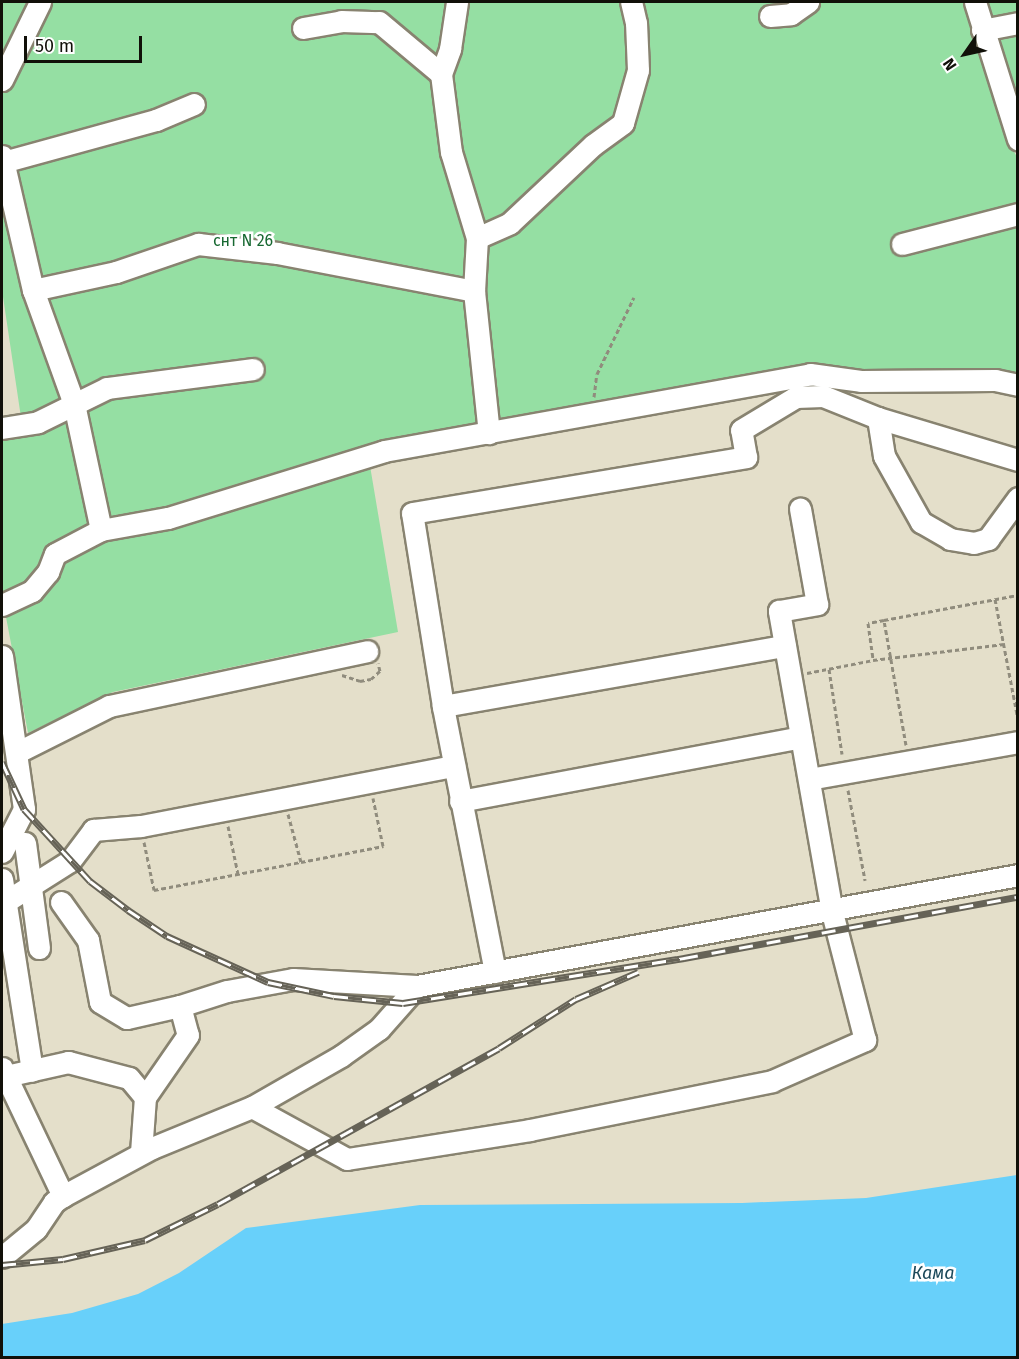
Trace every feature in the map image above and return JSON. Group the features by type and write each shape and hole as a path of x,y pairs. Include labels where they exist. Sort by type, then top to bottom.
{"lane":[{"path":"2,80 40,2"},
{"path":"457,2 450,49 441,74 451,152 477,238 474,291 489,433"},
{"path":"477,238 510,223 593,145 623,123 638,70 631,2"},
{"path":"770,16 791,14 808,2"},
{"path":"975,2 1017,139"},
{"path":"303,28 350,20 379,21 441,74"},
{"path":"982,30 1017,22"},
{"path":"101,530 74,404 33,290 2,159 156,120 194,105"},
{"path":"902,244 1017,214"},
{"path":"33,290 116,272 198,244 299,257 474,291"},
{"path":"2,428 38,422 107,388 254,369"},
{"path":"2,605 32,591 48,572 55,554 101,530 168,518 384,451 810,374 861,381 995,380 1017,385"},
{"path":"495,972 460,801 412,513 746,457 741,430 796,397 823,396 878,418 1017,460"},
{"path":"878,418 884,456 904,496 921,522 950,539 974,543 988,539 1017,498"},
{"path":"252,1107 347,1159 530,1130 772,1082 865,1040 832,912 779,611 817,604 800,509"},
{"path":"443,706 785,646"},
{"path":"18,752 109,706 367,651"},
{"path":"2,656 18,752 24,808 2,852"},
{"path":"460,801 801,737"},
{"path":"809,779 1017,742"},
{"path":"5,902 70,861 93,830 141,826 454,766"},
{"path":"25,843 39,948"},
{"path":"61,902 88,940 100,1002 127,1018 180,1006 227,991 294,979 417,986 832,912 1017,875"},
{"path":"2,879 32,1071"},
{"path":"2,1257 36,1229 54,1202 63,1196 141,1153 252,1107 341,1056 379,1029 417,986"},
{"path":"141,1153 146,1097 188,1035 180,1006"},
{"path":"63,1196 4,1072 32,1071 68,1062 129,1078 146,1097"}],"path":[{"path":"592,413 597,374 634,297"},
{"path":"873,660 868,623 1017,595"},
{"path":"995,599 1017,720"},
{"path":"884,620 909,761"},
{"path":"791,677 889,657 1004,644"},
{"path":"141,826 154,890 383,846 369,781"},
{"path":"284,798 301,862"},
{"path":"225,810 238,874"}],"green space":[{"name":"снт N 26","path":"2,2 967,2 1008,141 1017,157 1017,375 865,375 367,448 398,632 113,692 28,733 2,596 2,435 23,431 2,290"},
{"path":"981,2 1017,2 1017,117"}],"water":[{"name":"Кама","path":"1017,1175 1017,1357 2,1357 2,1324 72,1313 138,1294 179,1273 246,1228 420,1205 742,1203 866,1198"}],"railway":[{"path":"2,762 24,809 90,881 128,910 167,936 268,982 334,996 403,1003 684,958 1018,897"},
{"path":"2,1265 63,1259 145,1240 218,1204 499,1048 576,999 638,972"}]}
